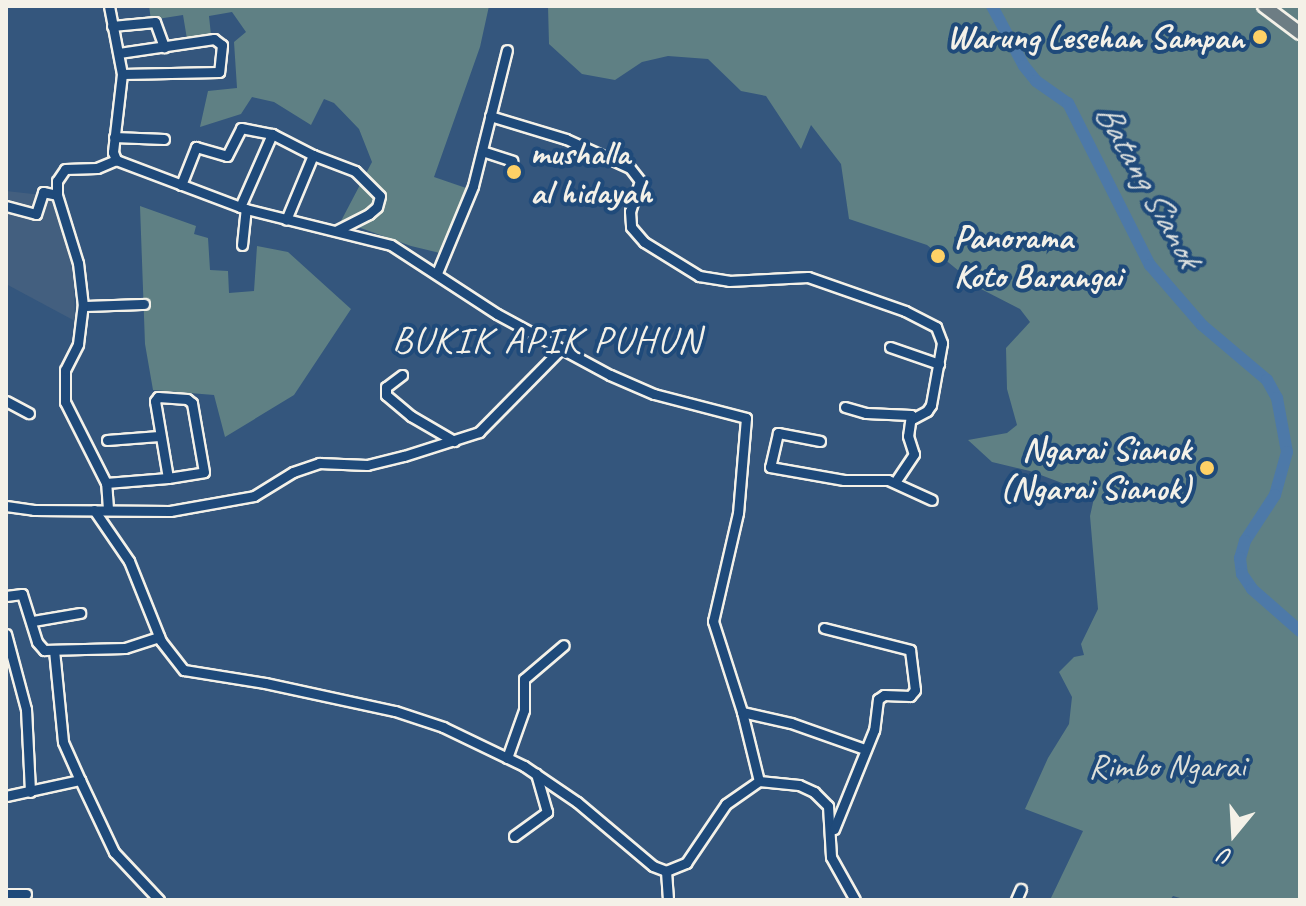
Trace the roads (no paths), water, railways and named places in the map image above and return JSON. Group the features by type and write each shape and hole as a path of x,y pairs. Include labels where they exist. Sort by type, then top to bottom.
{"main road":[{"path":"1264,6 1300,33"}],"street":[{"path":"109,6 122,74 114,137 116,160"},
{"path":"112,26 155,22 164,47"},
{"path":"119,53 218,40 222,45 222,67 216,73 122,74"},
{"path":"437,273 463,216 507,50"},
{"path":"490,116 566,139 630,168 640,181 629,219 631,227 644,242 699,276 729,281 792,276 825,281 905,311 936,327 943,337 931,405 912,419 908,436 914,454 895,482"},
{"path":"181,185 196,147 227,156 241,128 272,134 313,155 355,171 380,196 377,207 369,214 336,231"},
{"path":"242,245 243,208 272,134"},
{"path":"114,137 164,139"},
{"path":"482,151 512,161"},
{"path":"286,220 313,155"},
{"path":"108,509 106,483 65,402 65,370 78,344 83,306 78,263 57,195 57,181 65,169 97,168 116,160 243,208 391,245 497,314 560,350 654,394 746,418 738,513 713,621 742,712 759,781"},
{"path":"6,206 36,214 43,192 57,195"},
{"path":"83,306 144,304"},
{"path":"890,347 939,364"},
{"path":"6,506 34,510 170,511 264,493 306,466 334,462 367,465 454,441 479,432 493,421 560,350"},
{"path":"402,375 386,387 386,395 411,416 454,441"},
{"path":"106,483 168,478 201,474 205,469 190,400 155,398 168,478"},
{"path":"6,401 29,413"},
{"path":"845,407 866,413 907,414 912,419"},
{"path":"820,441 778,433 770,467 844,480 880,479 895,482 932,500"},
{"path":"107,440 159,436"},
{"path":"94,510 137,575 159,637 176,664 193,674 265,683 395,711 443,727 536,774 577,802 653,866 666,871 686,863 726,804 759,781 799,785 823,798 831,816 830,840 835,869 855,900"},
{"path":"6,596 22,594 39,646 54,650 133,647 159,637"},
{"path":"33,621 80,613"},
{"path":"824,628 905,648 913,654 914,694 884,695 878,699 874,730 830,840"},
{"path":"6,636 26,709 30,792"},
{"path":"507,758 524,710 524,679 564,645"},
{"path":"54,650 63,742 114,852 159,900"},
{"path":"742,712 791,723 865,749"},
{"path":"514,836 547,812 536,774"},
{"path":"6,796 80,780"},
{"path":"666,871 668,900"},
{"path":"1016,900 1021,889"},
{"path":"6,894 26,894"}],"waterway":[{"name":"Batang Sianok","path":"992,6 1024,66 1036,81 1068,103 1150,265 1202,325 1267,380 1277,398 1287,452 1275,495 1245,541 1240,558 1242,574 1252,589 1300,631"}],"place":[{"name":"Warung Lesehan Sampan","path":"1260,37"},
{"name":"mushalla al hidayah","path":"514,172"},
{"name":"Panorama Koto Barangai","path":"938,256"},
{"name":"Ngarai Sianok (Ngarai Sianok)","path":"1207,468"}],"district":[{"name":"BUKIK APIK PUHUN","path":"547,340"}],"park label":[{"name":"Rimbo Ngarai","path":"1167,766"}]}
